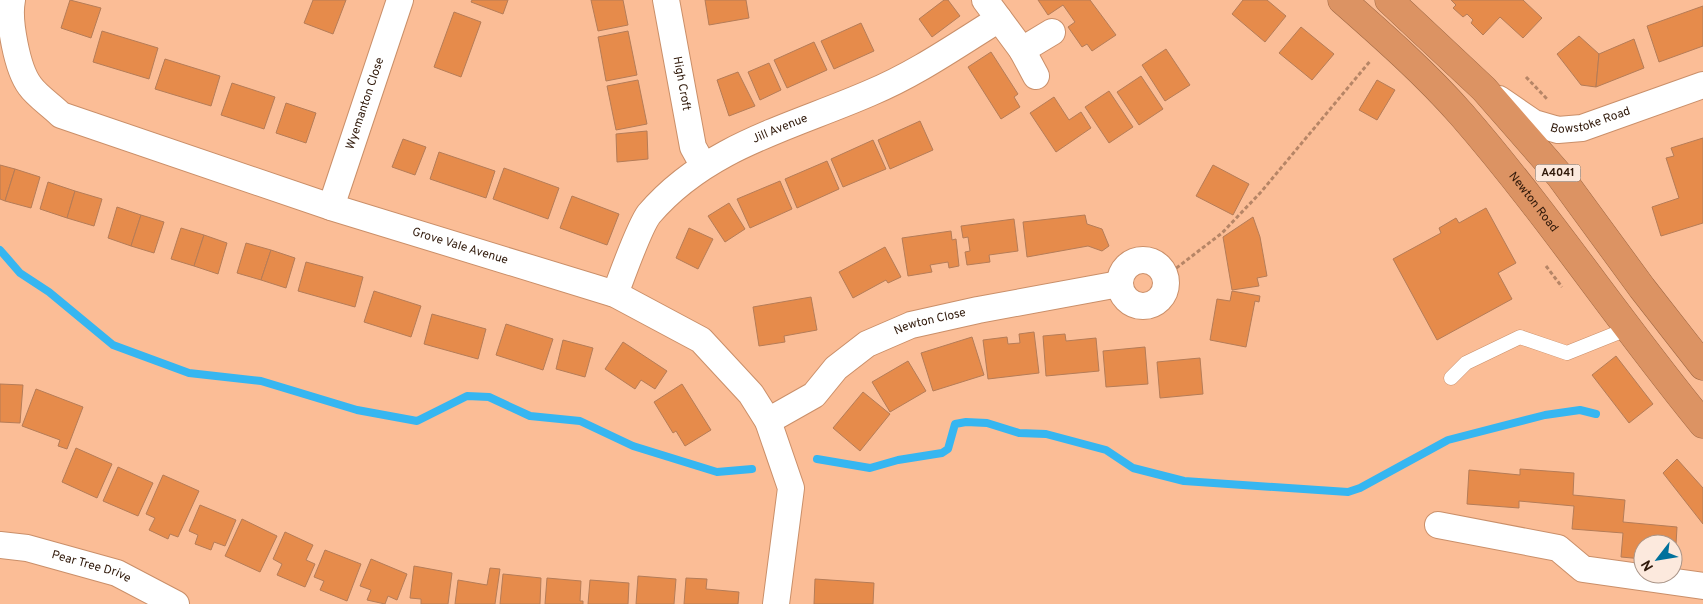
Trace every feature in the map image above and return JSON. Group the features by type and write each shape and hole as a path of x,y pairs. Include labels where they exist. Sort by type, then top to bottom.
{"highway":[{"name":"Newton Road","path":"1342,0 1388,41 1461,114 1542,211 1628,329 1703,424"},
{"name":"A4041","path":"1390,0 1484,89 1560,176 1642,288 1703,366"}],"street":[{"name":"Grove Vale Avenue","path":"12,0 10,12 22,71 30,86 61,115 330,207 615,294 700,340 751,394 768,421 791,488 776,604"},
{"name":"Wyemanton Close","path":"330,207 400,0"},
{"name":"High Croft","path":"666,0 693,147 703,165"},
{"name":"Jill Avenue","path":"615,294 648,216 673,189 703,165 756,139 872,93 925,65 992,9 1022,50 1036,76"},
{"path":"1022,50 1052,32"},
{"name":"Bowstoke Road","path":"1484,89 1534,123 1558,130 1582,128 1625,111 1703,85"},
{"path":"1142,260 1158,265 1166,276 1166,289 1160,300 1148,307 1133,305 1123,295 1120,284 1121,274 1128,265 1142,260"},
{"name":"Newton Close","path":"768,421 814,395 836,368 867,344 911,325 978,310 1120,284"},
{"path":"1438,525 1558,548 1583,569 1703,586"},
{"name":"Pear Tree Drive","path":"0,545 27,548 117,573 176,604"}],"lane":[{"path":"1451,378 1466,363 1520,336 1567,353 1628,329"}],"path":[{"path":"1166,276 1229,226 1266,186 1388,41"}],"building":[{"path":"70,0 101,8 91,38 61,28"},
{"path":"313,0 346,0 333,34 304,23"},
{"path":"472,0 508,0 503,14 471,2"},
{"path":"591,0 623,0 628,25 598,31"},
{"path":"705,0 746,0 749,18 709,25"},
{"path":"944,0 948,0 960,16 932,37 919,19"},
{"path":"1038,0 1090,0 1116,35 1092,51 1087,44 1082,47 1068,27 1075,22 1063,5 1048,15"},
{"path":"1243,0 1267,0 1286,16 1265,42 1232,14"},
{"path":"1451,0 1523,0 1542,18 1523,38 1500,17 1483,35 1471,23 1473,20 1467,14 1463,17 1453,8 1456,5"},
{"path":"1703,6 1703,46 1659,62 1647,26"},
{"path":"454,12 481,22 461,77 434,67"},
{"path":"861,23 874,51 834,69 821,41"},
{"path":"1301,27 1334,54 1312,80 1279,53"},
{"path":"102,31 158,48 149,79 93,62"},
{"path":"628,31 637,75 606,81 598,37"},
{"path":"1579,36 1599,54 1596,87 1581,85 1557,54"},
{"path":"1634,39 1644,68 1596,87 1599,54"},
{"path":"814,42 827,70 787,88 774,60"},
{"path":"1166,49 1190,85 1165,101 1142,65"},
{"path":"991,52 1018,94 1014,97 1020,107 1001,119 968,67"},
{"path":"165,59 220,76 211,106 155,89"},
{"path":"769,63 781,90 760,100 748,72"},
{"path":"738,72 755,106 729,116 717,80"},
{"path":"1141,76 1163,109 1139,125 1117,92"},
{"path":"638,80 647,124 616,130 607,86"},
{"path":"1377,80 1395,90 1377,120 1359,110"},
{"path":"232,83 275,97 264,129 221,115"},
{"path":"1109,91 1133,127 1109,143 1085,107"},
{"path":"1054,97 1069,120 1081,112 1091,128 1056,152 1030,113"},
{"path":"286,103 316,113 306,143 276,133"},
{"path":"920,121 933,150 890,169 878,140"},
{"path":"647,131 648,159 617,162 616,134"},
{"path":"1703,138 1703,223 1661,236 1652,207 1679,198 1666,158 1674,156 1671,148"},
{"path":"403,139 426,147 415,175 392,167"},
{"path":"873,140 886,169 843,187 831,159"},
{"path":"439,152 495,171 486,198 430,179"},
{"path":"827,161 839,189 797,208 785,179"},
{"path":"0,165 15,169 5,201 0,199"},
{"path":"1213,165 1249,184 1233,215 1196,196"},
{"path":"504,168 559,188 548,219 493,199"},
{"path":"15,169 40,177 31,208 5,201"},
{"path":"780,181 792,209 750,228 737,199"},
{"path":"48,182 75,191 67,218 40,209"},
{"path":"75,191 102,199 94,226 67,218"},
{"path":"572,196 619,214 607,245 560,228"},
{"path":"729,203 745,229 725,242 708,216"},
{"path":"117,207 141,215 131,246 108,238"},
{"path":"1486,208 1516,263 1498,273 1512,299 1437,340 1393,259 1441,233 1439,228 1456,218 1459,223"},
{"path":"141,215 164,222 154,253 131,246"},
{"path":"1085,215 1087,224 1102,229 1109,246 1102,251 1088,246 1027,257 1023,222"},
{"path":"1253,217 1260,237 1267,276 1257,278 1259,286 1232,290 1223,237"},
{"path":"1014,219 1018,251 989,255 990,262 967,265 965,252 970,251 968,237 963,238 961,226"},
{"path":"181,228 204,235 194,266 171,259"},
{"path":"689,228 713,239 698,269 676,258"},
{"path":"951,231 952,240 956,239 959,266 949,268 948,262 930,265 932,272 908,276 902,238"},
{"path":"204,235 227,243 218,274 194,266"},
{"path":"246,243 271,250 261,280 237,273"},
{"path":"885,247 901,277 888,283 886,280 853,298 839,272"},
{"path":"271,250 295,258 286,288 261,280"},
{"path":"306,262 363,277 355,307 298,291"},
{"path":"374,291 421,306 411,337 364,322"},
{"path":"1232,291 1260,296 1259,302 1255,301 1246,347 1210,340 1217,299 1230,301"},
{"path":"811,297 817,330 784,336 785,342 759,346 753,307"},
{"path":"432,314 486,329 478,359 424,344"},
{"path":"506,324 553,339 543,370 496,355"},
{"path":"1034,332 1039,373 988,379 983,340 1007,337 1008,344 1020,343 1019,334"},
{"path":"1065,334 1066,341 1096,338 1099,371 1046,376 1043,336"},
{"path":"972,337 984,375 933,391 921,353"},
{"path":"563,340 593,348 585,377 556,369"},
{"path":"623,342 667,371 655,389 641,380 635,389 605,369"},
{"path":"1145,347 1148,384 1106,387 1103,351"},
{"path":"1616,356 1653,404 1629,423 1592,375"},
{"path":"1200,358 1203,394 1160,398 1157,362"},
{"path":"908,361 926,391 890,412 872,382"},
{"path":"0,384 23,385 20,423 0,422"},
{"path":"682,384 711,430 685,446 676,431 673,433 654,402"},
{"path":"36,389 83,407 67,449 58,446 60,440 22,426"},
{"path":"863,392 890,414 860,451 833,428"},
{"path":"76,448 112,464 97,498 62,482"},
{"path":"1677,459 1703,488 1703,524 1663,473"},
{"path":"118,467 153,483 138,516 103,501"},
{"path":"1520,469 1574,473 1573,495 1625,500 1623,522 1677,527 1677,534 1633,534 1633,558 1621,557 1623,533 1572,529 1574,506 1519,501 1519,508 1467,504 1469,470 1520,475"},
{"path":"163,475 199,491 178,537 170,534 168,539 149,530 155,518 146,514"},
{"path":"200,505 236,520 225,546 214,542 211,550 195,544 198,535 189,531"},
{"path":"242,519 277,536 260,572 225,556"},
{"path":"285,532 313,545 306,560 315,564 305,587 277,575 282,564 273,559"},
{"path":"325,550 361,564 347,601 320,590 324,581 314,577"},
{"path":"371,559 407,574 397,600 388,596 385,604 367,600 371,590 360,586"},
{"path":"414,566 452,573 448,604 421,604 421,599 410,598"},
{"path":"490,568 500,569 495,604 455,604 458,580 487,585"},
{"path":"503,574 541,578 540,604 500,604"},
{"path":"638,576 676,579 674,604 636,604"},
{"path":"547,578 581,581 580,601 583,601 583,604 545,604"},
{"path":"686,578 707,579 706,589 739,592 738,604 684,604"},
{"path":"815,579 874,583 873,604 814,604"},
{"path":"590,580 629,583 628,604 588,604"}],"waterway":[{"path":"0,250 20,273 49,292 113,345 189,373 261,381 357,410 417,421 467,396 489,397 530,416 580,421 633,446 717,472 752,469"},
{"path":"817,459 870,468 898,460 942,453 948,449 955,424 966,422 987,423 1019,433 1046,434 1106,450 1133,468 1184,481 1348,492 1360,488 1448,440 1545,415 1580,410 1596,414"}]}
